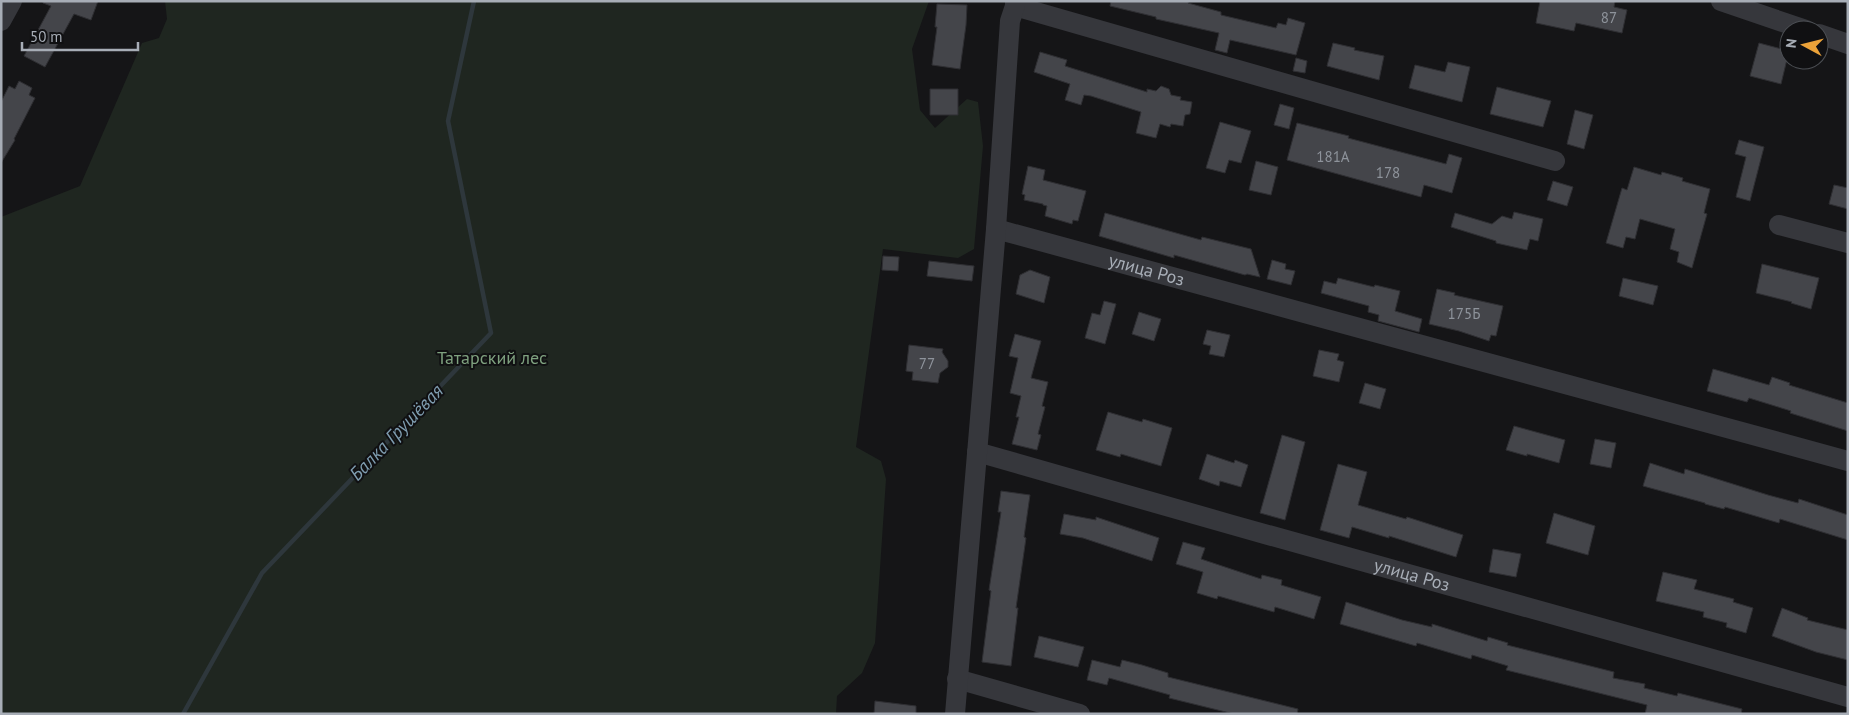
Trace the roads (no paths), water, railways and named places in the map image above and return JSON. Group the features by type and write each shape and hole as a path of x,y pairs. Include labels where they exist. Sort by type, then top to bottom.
{"street":[{"path":"1,21 12,1"},
{"path":"1721,1 1779,21"},
{"path":"954,714 996,230 1010,21 1015,4 1555,161"},
{"path":"1829,37 1848,44"},
{"path":"1778,225 1848,244"},
{"name":"улица Роз","path":"996,230 1848,460"},
{"name":"улица Роз","path":"977,452 1220,522 1848,697"},
{"path":"958,679 1080,714"}],"waterway":[{"name":"Балка Грушёвая","path":"183,714 262,573 491,333 448,121 474,1"}],"park label":[{"name":"Татарский лес","path":"492,358"}]}
